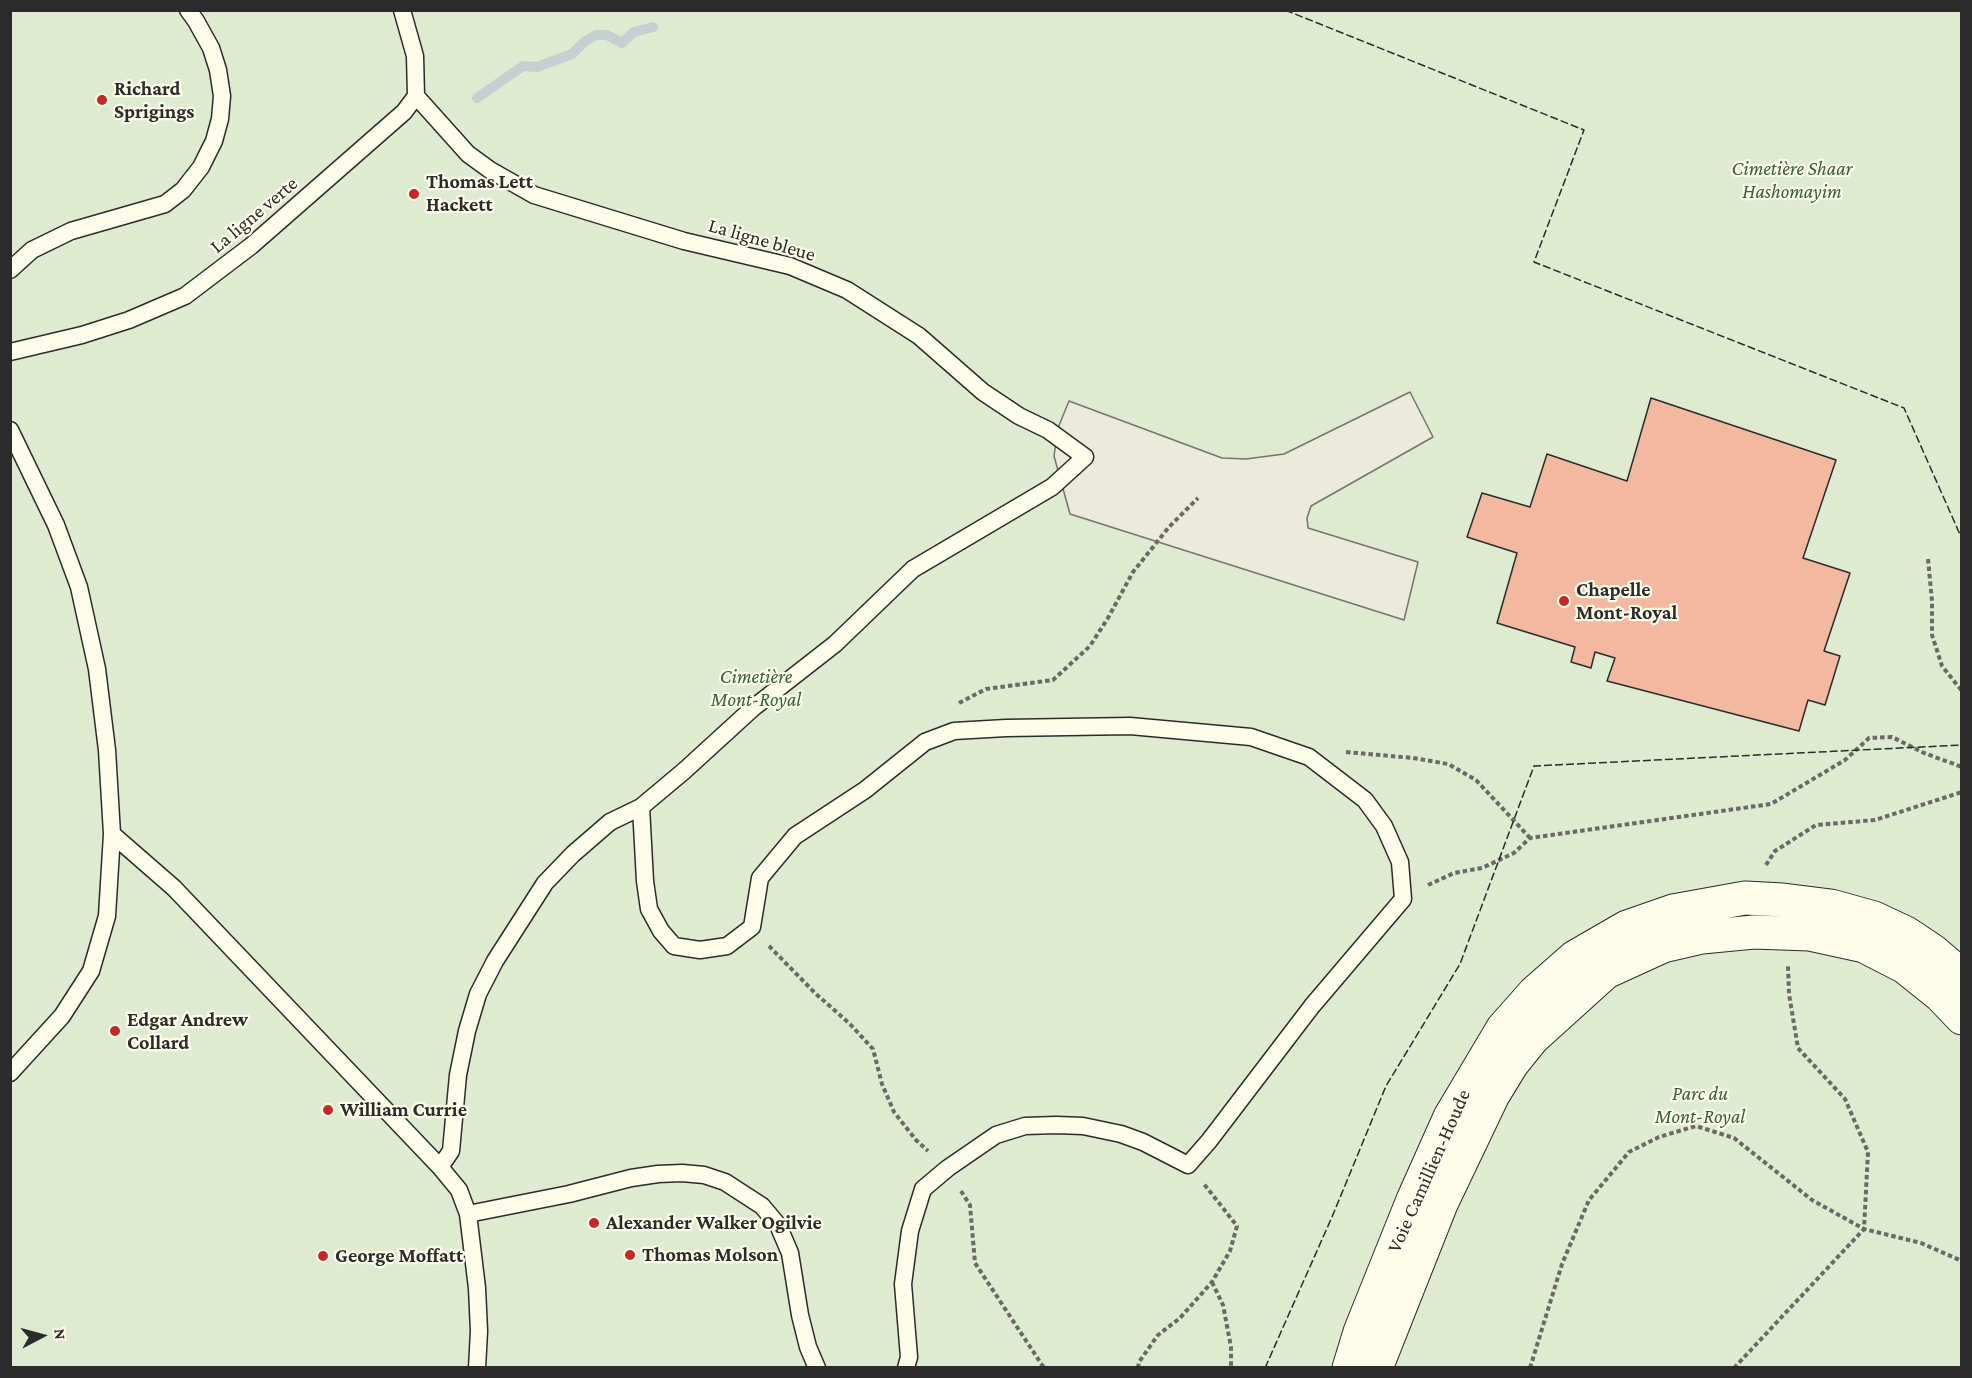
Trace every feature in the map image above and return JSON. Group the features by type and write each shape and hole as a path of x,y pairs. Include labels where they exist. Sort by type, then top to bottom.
{"street":[{"name":"Voie Camillien-Houde","path":"1348,1368 1360,1332 1450,1117 1503,1028 1534,993 1575,957 1627,927 1673,911 1745,898 1831,906 1874,918 1906,933 1962,976"},
{"name":"Voie Camillien-Houde","path":"1377,1368 1441,1204 1476,1128 1512,1064 1533,1038 1606,972 1663,946 1702,937 1754,932 1809,934 1864,946 1905,967 1940,995 1962,1018"}],"lane":[{"path":"10,270 32,250 71,231 165,204 183,190 201,167 214,141 220,119 222,96 218,70 211,48 188,10"},
{"path":"402,10 415,56 416,96"},
{"name":"La ligne verte","path":"10,352 82,335 129,320 185,296 251,246 396,119 416,96"},
{"name":"La ligne bleue","path":"416,96 468,154 490,170 534,195 684,241 790,266 847,290 919,336 983,392 1019,416 1048,430 1085,457 1052,487 913,569 836,644 753,708 641,807"},
{"path":"10,430 56,525 79,587 97,669 108,750 112,834 107,916 91,972 62,1016 10,1073"},
{"path":"440,1167 451,1151 458,1075 467,1031 478,994 495,961 545,883 573,854 610,822 641,807 649,909 661,931 674,946 699,950 727,946 752,927 760,878 795,836 865,790 926,742 954,731 1130,726 1251,737 1309,757 1365,800 1384,826 1400,862 1403,899 1312,1006 1209,1141 1188,1165 1143,1142 1121,1134 1083,1126 1025,1126 996,1135 948,1168 923,1189 909,1230 903,1284 909,1357 906,1368"},
{"path":"112,834 174,888 440,1167 459,1190 468,1214 479,1321 477,1368"},
{"path":"468,1214 658,1174 704,1175 725,1182 762,1206 778,1225 790,1253 800,1315 808,1347 817,1368"}],"path":[{"path":"954,731 957,705 987,689 1053,680 1090,646 1133,572 1169,527 1198,498"},
{"path":"1928,559 1932,635 1942,666 1962,691"},
{"path":"1403,899 1454,873 1482,868 1514,853 1530,838 1771,804 1845,760 1869,738 1892,736 1924,753 1962,767"},
{"path":"1309,757 1338,751 1448,764 1476,780 1530,838"},
{"path":"1745,898 1774,851 1816,825 1875,820 1962,792"},
{"path":"752,927 782,960 873,1048 882,1084 894,1112 916,1140 948,1168 970,1205 975,1263 1044,1368"},
{"path":"1734,1368 1864,1228 1868,1152 1845,1099 1798,1048 1789,994 1786,932"},
{"path":"1530,1368 1562,1264 1589,1200 1629,1152 1659,1137 1696,1126 1734,1138 1812,1200 1864,1228 1921,1243 1962,1261"},
{"path":"1138,1368 1139,1362 1158,1335 1180,1318 1212,1282 1230,1251 1237,1226 1188,1165"},
{"path":"1212,1282 1223,1305 1232,1347 1231,1368"}],"green space":[{"name":"Cimetière Mont-Royal","path":"10,11 1961,11 1961,1367 11,1367"}],"shaded area":[{"path":"1410,392 1433,437 1311,506 1307,518 1308,528 1418,562 1404,620 1070,514 1054,456 1058,428 1069,401 1222,458 1246,459 1284,454"}],"building":[{"path":"1651,398 1836,460 1803,558 1850,573 1824,651 1840,656 1825,705 1808,700 1799,731 1607,681 1615,658 1595,652 1591,668 1571,662 1575,647 1497,623 1517,553 1467,537 1482,493 1530,507 1547,454 1627,481"}],"waterway":[{"path":"477,98 523,66 537,67 572,54 584,42 596,35 607,35 622,43 634,32 653,27"}],"fence":[{"path":"1285,10 1584,130 1534,262 1904,408 1962,539"},
{"path":"1265,1368 1332,1217 1386,1086 1460,964 1534,766 1962,745"}],"place":[{"name":"Richard Sprigings","path":"102,100"},
{"name":"Thomas Lett Hackett","path":"414,194"},
{"name":"Chapelle Mont-Royal","path":"1564,601"},
{"name":"Edgar Andrew Collard","path":"115,1031"},
{"name":"William Currie","path":"328,1110"},
{"name":"Alexander Walker Ogilvie","path":"594,1223"},
{"name":"Thomas Molson","path":"630,1255"},
{"name":"George Moffatt","path":"323,1256"}],"park label":[{"name":"Cimetière Shaar Hashomayim","path":"1792,180"},
{"name":"Parc du Mont-Royal","path":"1700,1106"}]}
